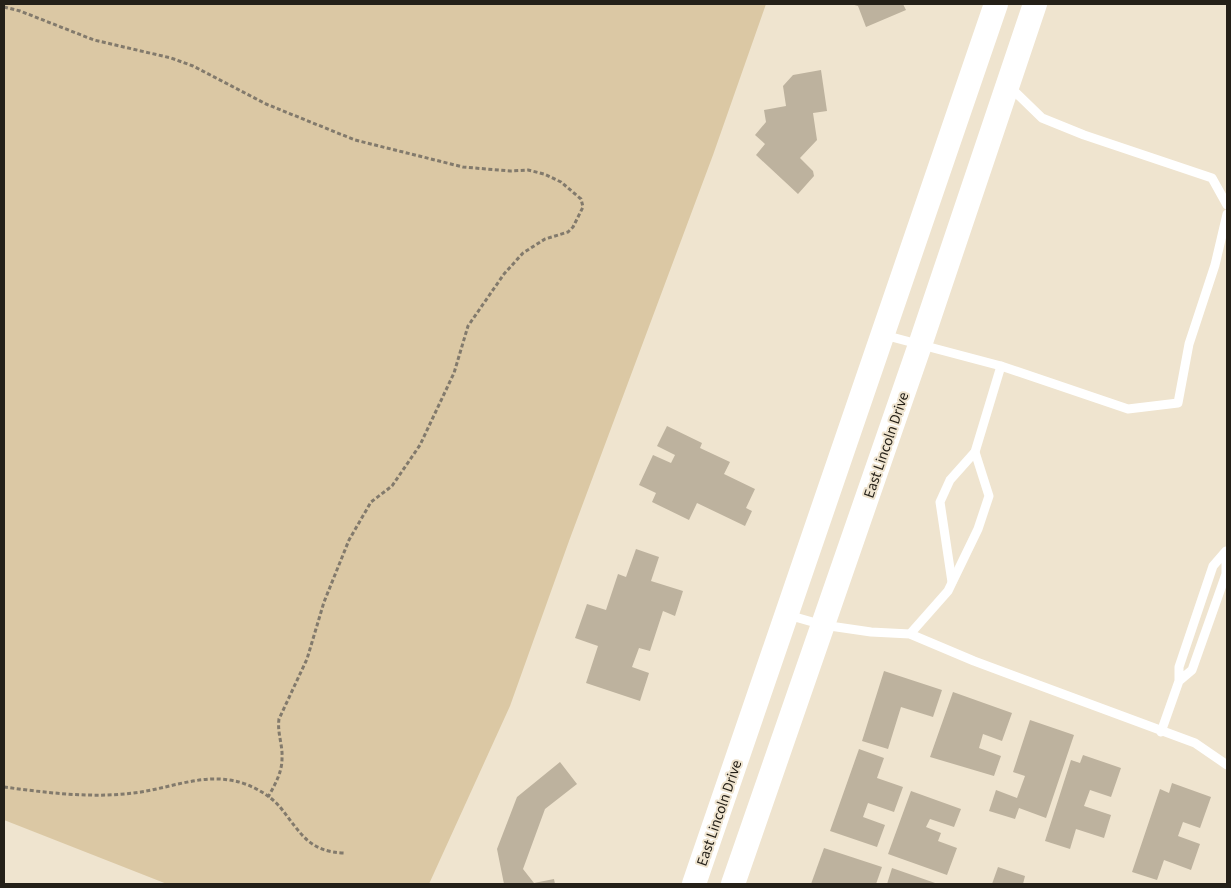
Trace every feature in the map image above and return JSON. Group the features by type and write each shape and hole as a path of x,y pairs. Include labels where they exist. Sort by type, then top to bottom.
{"main road":[{"name":"East Lincoln Drive","path":"694,884 788,615 996,4"},
{"name":"East Lincoln Drive","path":"733,884 920,345 1035,4"}],"lane":[{"path":"1008,85 1042,118 1212,178 1227,204"},
{"path":"884,334 1001,366 1128,409 1178,402 1189,344 1215,265 1227,214"},
{"path":"952,582 940,502 950,480 975,452 1001,366"},
{"path":"910,634 948,591 978,529 989,496 975,452"},
{"path":"1179,681 1192,670 1226,574 1227,551"},
{"path":"1161,732 1179,681 1179,667 1213,566 1227,551"},
{"path":"788,615 823,625 871,632 910,634 974,661 1118,713 1161,732 1195,743 1227,765"}],"path":[{"path":"4,7 20,11 94,40 178,60 311,124 377,148 463,168 510,172 528,170 544,174 573,191 581,199 584,207 580,218 568,232 545,239 523,252 475,313 468,326 454,373 420,445 392,486 370,502 360,520 324,602 307,658 280,719 278,727 282,759 280,770 268,797"},
{"path":"4,787 107,794 140,792 214,777 237,782 268,797 280,806 300,835 315,846 331,852 346,852"}],"shaded area":[{"path":"4,4 766,4 713,155 569,541 510,706 429,884 167,884 4,820"}],"building":[{"path":"851,4 903,4 906,10 866,27 858,6"},
{"path":"821,70 827,111 813,113 817,140 800,158 813,171 814,176 798,194 756,155 765,144 755,135 766,122 764,110 786,106 783,86 793,75"},
{"path":"667,426 702,443 700,448 730,462 724,474 755,489 746,508 752,511 745,526 697,503 689,520 652,502 656,493 639,485 653,455 671,463 675,455 657,446"},
{"path":"636,549 659,557 651,581 683,591 675,616 663,611 650,651 639,648 632,667 649,673 640,701 586,683 598,646 575,638 587,604 606,610 618,574 626,577"},
{"path":"884,671 942,690 933,717 901,707 888,749 862,741"},
{"path":"953,692 1012,713 1002,741 983,734 979,748 1001,756 994,776 930,757"},
{"path":"1030,720 1074,735 1046,818 1019,808 1015,819 989,811 996,790 1017,798 1025,776 1013,772"},
{"path":"859,749 884,758 877,778 903,787 894,812 868,803 863,817 885,825 877,847 830,831"},
{"path":"1083,755 1121,768 1111,797 1090,790 1084,806 1111,815 1104,838 1076,829 1070,849 1045,841 1071,760 1080,763"},
{"path":"560,762 577,784 545,809 523,869 534,883 554,879 555,884 504,884 497,849 517,797"},
{"path":"1172,783 1211,797 1200,828 1183,822 1178,836 1200,844 1191,870 1164,860 1157,880 1132,872 1160,789 1169,793"},
{"path":"911,791 961,809 954,827 930,819 926,827 941,833 938,841 957,848 947,875 888,854"},
{"path":"824,848 882,867 876,884 811,884"},
{"path":"998,867 1025,876 1023,884 992,884"},
{"path":"892,868 938,884 887,884"}]}
